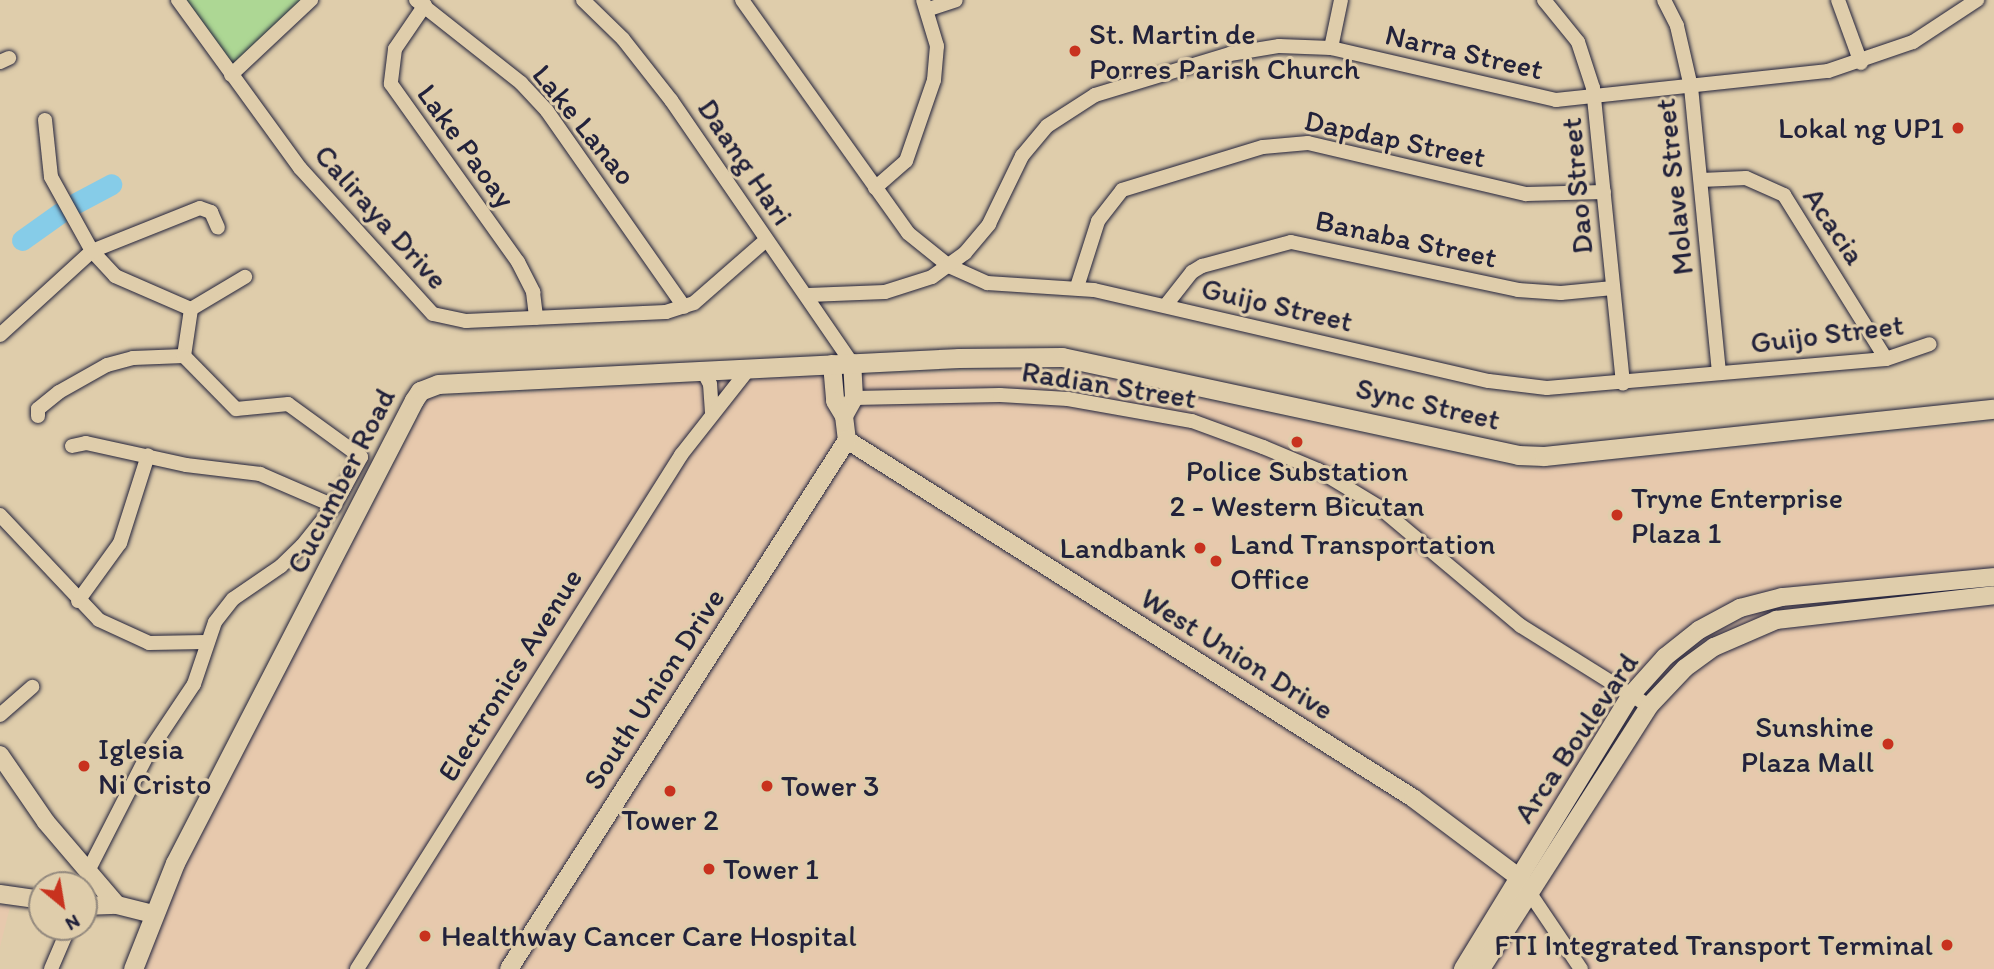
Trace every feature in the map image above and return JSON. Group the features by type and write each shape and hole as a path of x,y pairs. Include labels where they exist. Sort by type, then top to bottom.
{"main road":[{"name":"Sync Street","path":"832,364 1022,356 1086,360 1518,455 1544,456 1994,409"},
{"name":"Cucumber Road","path":"133,969 175,863 420,391 438,384 832,364"}],"street":[{"name":"Caliraya Drive","path":"178,0 300,168 433,314 466,321 649,314 684,307 766,240"},
{"path":"231,75 311,0"},
{"name":"Daang Hari","path":"583,0 639,58 766,240 808,295 852,363"},
{"name":"Guijo Street","path":"742,0 908,233 949,266 987,283 1077,287 1166,305 1489,381 1547,388 1886,359 1930,344"},
{"path":"875,188 906,161 934,80 937,46 926,4 956,0"},
{"path":"1331,48 1341,0"},
{"name":"Dao Street","path":"1544,0 1578,42 1595,96 1623,383"},
{"name":"Molave Street","path":"1664,0 1677,26 1691,87 1718,373"},
{"path":"1838,0 1861,63"},
{"name":"Narra Street","path":"808,295 885,292 911,285 949,266 989,224 1022,156 1047,125 1075,105 1095,95 1230,54 1279,46 1331,48 1539,98 1595,96 1828,71 1861,63 1929,34 1977,0"},
{"name":"Lake Lanao","path":"421,3 521,83 547,111 684,307"},
{"name":"Lake Paoay","path":"421,3 395,49 391,84 519,262 533,292 536,318"},
{"path":"45,120 48,169 92,251 125,283 191,309"},
{"name":"Dapdap Street","path":"1077,287 1098,221 1122,190 1263,147 1308,143 1526,194 1604,192"},
{"name":"Acacia","path":"1701,180 1746,178 1784,195 1886,359"},
{"path":"0,335 92,251 201,208 211,212 218,228"},
{"name":"Banaba Street","path":"1166,305 1192,272 1202,266 1291,242 1518,290 1562,293 1613,288"},
{"path":"191,309 245,277"},
{"path":"184,356 191,309"},
{"path":"37,416 38,410 59,392 107,365 134,358 184,356 236,410 288,404 361,457 334,506 281,566 233,599 205,642 190,692 150,750 89,871"},
{"path":"844,416 854,398 852,363"},
{"path":"832,364 835,401 844,416 847,440"},
{"name":"Electronics Avenue","path":"357,969 585,603 712,412 748,370"},
{"path":"704,371 712,412"},
{"name":"Radian Street","path":"854,398 1000,395 1068,399 1192,422 1263,447 1318,470 1387,513 1521,626 1649,706"},
{"name":"West Union Drive","path":"847,440 1413,798 1517,876 1581,969"},
{"name":"South Union Drive","path":"509,969 847,440"},
{"path":"72,446 86,443 148,454 186,465 260,474 334,506"},
{"path":"78,601 120,543 148,454"},
{"path":"0,515 78,601 99,620 149,643 205,642"},
{"name":"Arca Boulevard","path":"1463,969 1517,876 1631,695 1665,657 1699,630 1762,600 1994,577"},
{"name":"Arca Boulevard","path":"1481,969 1649,706 1685,668 1714,646 1776,620 1994,595"},
{"path":"0,715 32,687"},
{"path":"0,755 46,822 87,871"},
{"path":"98,883 117,905"},
{"path":"0,894 28,898"},
{"path":"98,906 117,905 153,914"},
{"path":"51,969 63,941"}],"shaded area":[{"path":"1014,370 1075,371 1525,469 1994,423 1994,969 140,969 155,923 428,398 785,377"},
{"path":"0,905 10,907 0,947"}],"green space":[{"path":"185,0 305,0 233,69"}],"waterway":[{"path":"76,203 111,184"},
{"path":"22,240 60,213"}],"place":[{"name":"St. Martin de Porres Parish Church","path":"1075,51"},
{"name":"Lokal ng UP1","path":"1958,128"},
{"name":"Police Substation 2 - Western Bicutan","path":"1297,442"},
{"name":"Tryne Enterprise Plaza 1","path":"1617,515"},
{"name":"Landbank","path":"1200,548"},
{"name":"Land Transportation Office","path":"1216,561"},
{"name":"Sunshine Plaza Mall","path":"1888,744"},
{"name":"Iglesia Ni Cristo","path":"84,766"},
{"name":"Tower 3","path":"767,786"},
{"name":"Tower 2","path":"670,791"},
{"name":"Tower 1","path":"709,869"},
{"name":"Healthway Cancer Care Hospital","path":"425,936"},
{"name":"FTI Integrated Transport Terminal","path":"1947,945"}]}
